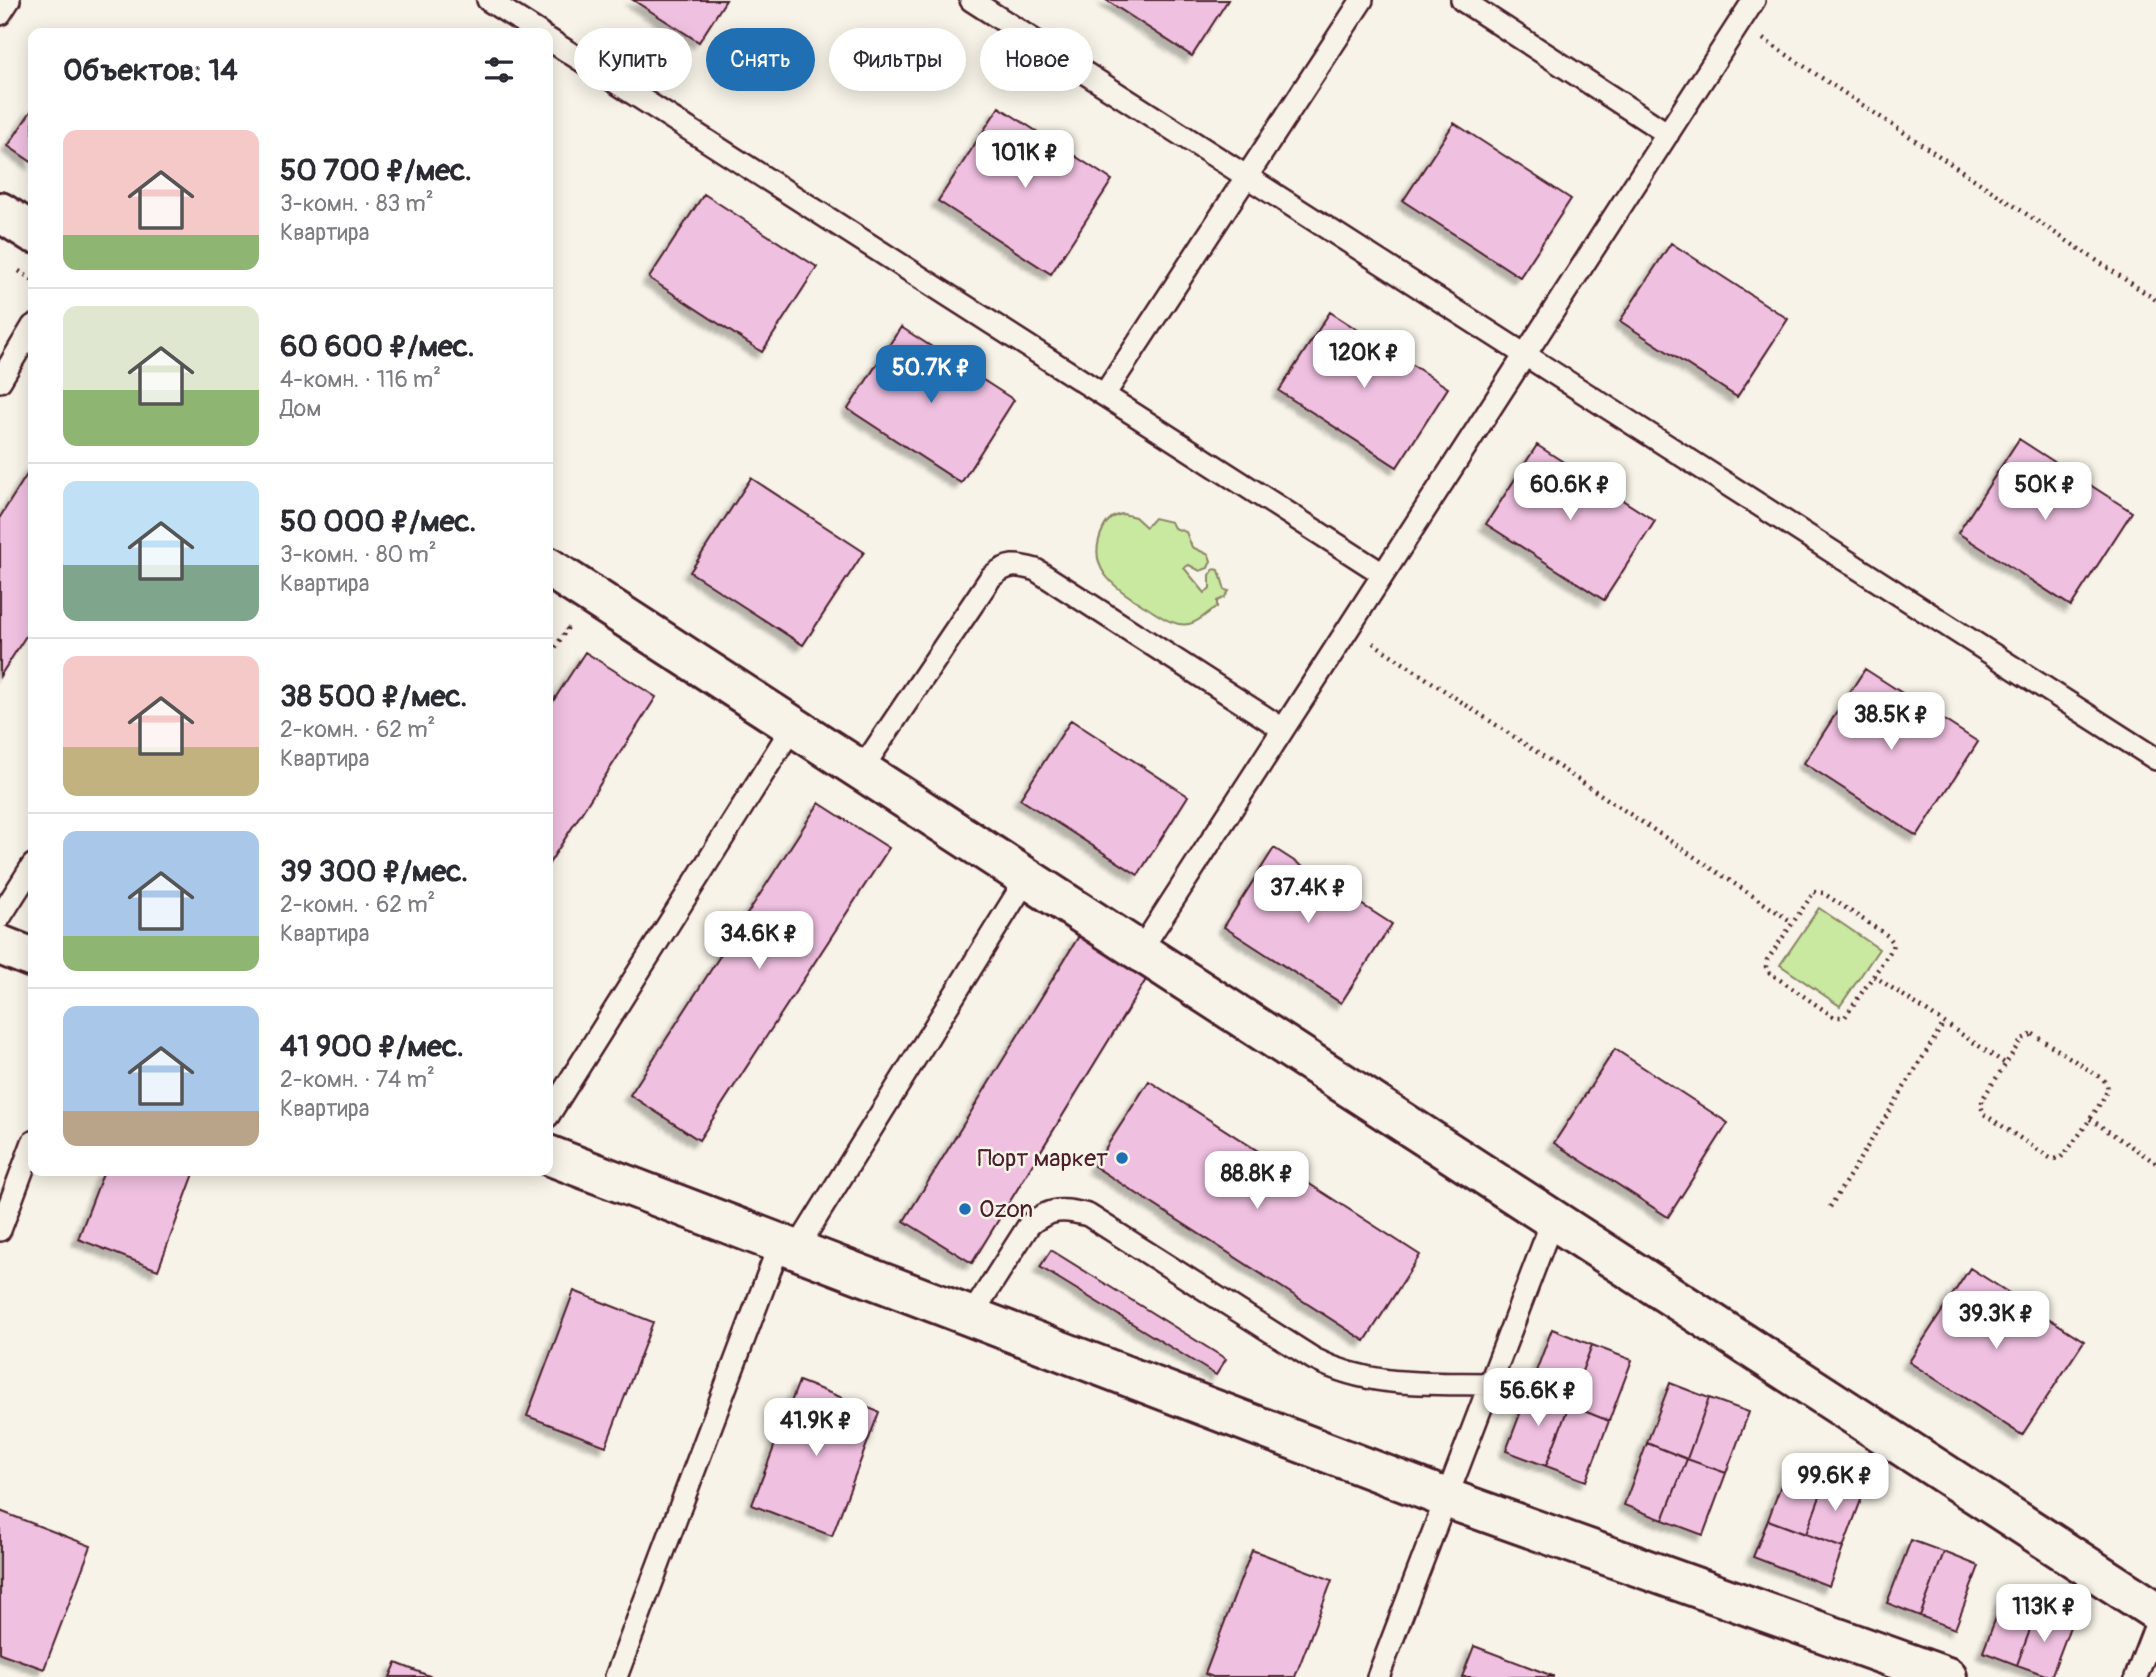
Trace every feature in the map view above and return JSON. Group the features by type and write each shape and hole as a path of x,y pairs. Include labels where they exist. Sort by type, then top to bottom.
{"street":[{"path":"0,212 28,230"},
{"path":"553,574 793,726 2156,1611"},
{"path":"0,945 28,956"},
{"path":"553,1156 1446,1498 1947,1677"}],"lane":[{"path":"0,14 9,0"},
{"path":"488,0 532,28"},
{"path":"971,0 2156,759"},
{"path":"1104,395 1362,0"},
{"path":"1462,0 1668,134"},
{"path":"1140,951 1754,0"},
{"path":"553,41 1383,574"},
{"path":"0,381 28,334"},
{"path":"861,770 991,577 1002,568 1018,564 1037,570 1283,729"},
{"path":"553,1108 793,726"},
{"path":"0,917 28,873"},
{"path":"616,1677 788,1246 1027,878"},
{"path":"0,1230 28,1155"},
{"path":"971,1316 1029,1225 1040,1215 1053,1210 1068,1209 1088,1215 1314,1359 1336,1370 1360,1378 1393,1382 1490,1384"},
{"path":"1378,1677 1553,1219"},
{"path":"2136,1677 2156,1625"}],"path":[{"path":"1739,23 2156,300"},
{"path":"553,651 567,629 558,622"},
{"path":"1349,627 1793,922"},
{"path":"1816,892 1823,893 1891,939 1892,949 1874,976 1848,1015 1838,1018 1770,974 1766,967 1767,960 1811,894 1816,892"},
{"path":"1874,976 2006,1064"},
{"path":"1830,1207 1944,1023"},
{"path":"2033,1034 2106,1083 2105,1095 2090,1119 2063,1157 2050,1158 1984,1114 1983,1098 2025,1036 2033,1034"},
{"path":"2090,1119 2156,1163"}],"green space":[{"path":"1123,514 1135,517 1146,527 1154,518 1171,522 1174,528 1186,532 1192,547 1209,555 1211,561 1208,568 1200,571 1189,565 1184,568 1205,593 1210,588 1210,575 1214,569 1219,570 1225,590 1229,591 1224,598 1217,601 1217,607 1193,623 1177,624 1133,599 1114,584 1100,566 1098,543 1108,521"},
{"path":"1819,908 1879,949 1840,1006 1780,965"}],"building":[{"path":"633,0 726,0 699,42 692,38 692,28 677,28"},
{"path":"1106,0 1228,0 1192,56"},
{"path":"999,107 1112,180 1051,274 938,201"},
{"path":"28,116 28,160 8,146"},
{"path":"1454,123 1571,199 1520,277 1403,201"},
{"path":"704,194 817,267 762,352 649,278"},
{"path":"1671,243 1788,319 1737,397 1620,321"},
{"path":"1330,312 1448,388 1397,467 1279,391"},
{"path":"901,327 1014,400 961,483 848,409"},
{"path":"2019,439 2132,512 2071,606 1958,533"},
{"path":"1537,445 1655,521 1604,600 1486,524"},
{"path":"28,473 28,633 0,676 0,517"},
{"path":"751,478 864,552 803,645 690,572"},
{"path":"585,652 656,697 553,857 553,701"},
{"path":"1865,669 1978,742 1917,836 1804,763"},
{"path":"1071,720 1188,796 1138,875 1020,799"},
{"path":"819,803 889,848 699,1140 630,1095"},
{"path":"1274,848 1392,924 1341,1003 1224,927"},
{"path":"1079,936 1147,978 972,1263 904,1221"},
{"path":"1615,1049 1728,1123 1668,1217 1554,1143"},
{"path":"1149,1081 1420,1255 1365,1341 1094,1166"},
{"path":"102,1176 193,1176 158,1270 78,1239"},
{"path":"1051,1250 1226,1359 1216,1375 1040,1267"},
{"path":"1970,1268 2084,1341 2022,1435 1909,1362"},
{"path":"574,1291 653,1322 606,1446 527,1416"},
{"path":"1552,1329 1592,1345 1569,1405 1529,1390"},
{"path":"1592,1345 1632,1360 1609,1421 1569,1405"},
{"path":"799,1381 879,1412 832,1536 752,1505"},
{"path":"1670,1383 1709,1398 1687,1459 1647,1443"},
{"path":"1529,1390 1569,1405 1546,1466 1506,1451"},
{"path":"1709,1398 1749,1412 1726,1473 1687,1459"},
{"path":"1569,1405 1609,1421 1586,1481 1546,1466"},
{"path":"1647,1443 1687,1459 1663,1520 1624,1505"},
{"path":"1687,1459 1726,1473 1703,1535 1663,1520"},
{"path":"1789,1464 1827,1478 1806,1534 1768,1520"},
{"path":"1827,1478 1864,1492 1843,1548 1806,1534"},
{"path":"0,1511 91,1546 44,1669 0,1653"},
{"path":"1768,1520 1843,1548 1829,1586 1753,1557"},
{"path":"1911,1540 1944,1552 1920,1616 1887,1603"},
{"path":"1252,1550 1332,1580 1295,1677 1213,1677 1205,1674"},
{"path":"1944,1552 1979,1566 1955,1629 1920,1616"},
{"path":"2003,1599 2037,1611 2017,1665 1983,1652"},
{"path":"2037,1611 2071,1624 2051,1677 2017,1665"},
{"path":"1474,1646 1553,1676 1553,1677 1462,1677"},
{"path":"396,1663 432,1677 390,1677"}],"place":[{"name":"Порт маркет","path":"1122,1158"},
{"name":"Ozon","path":"965,1209"}]}
